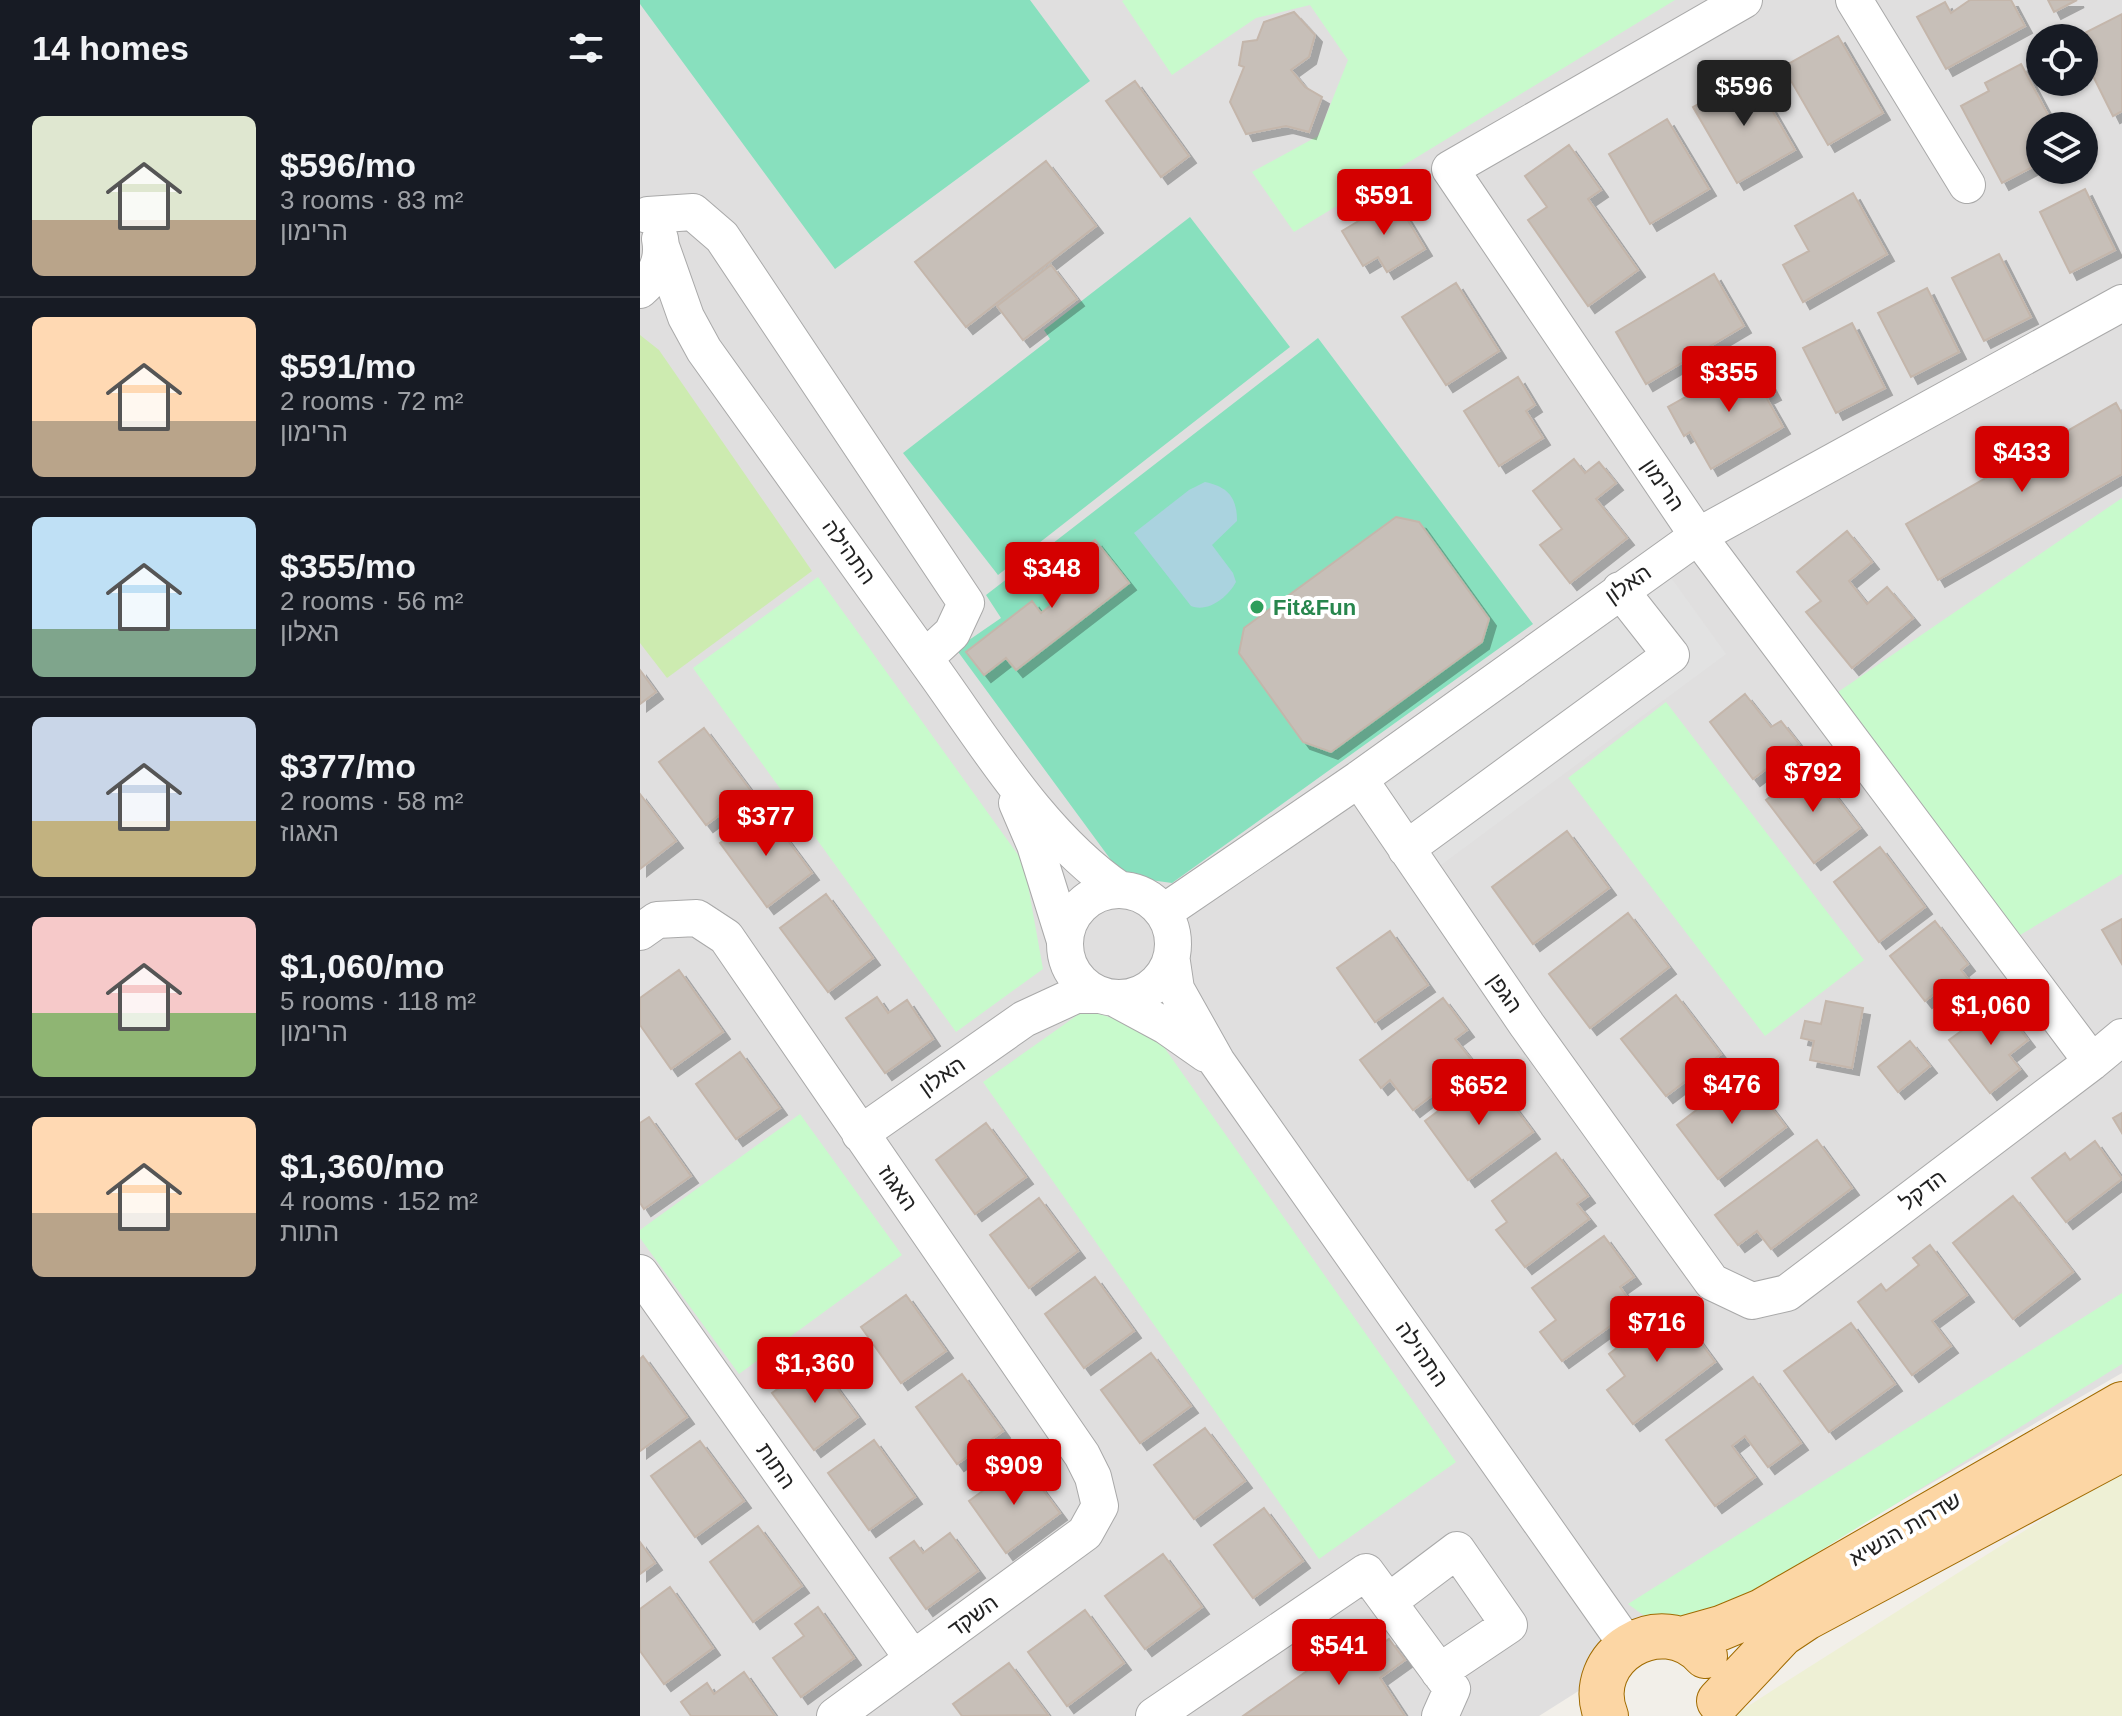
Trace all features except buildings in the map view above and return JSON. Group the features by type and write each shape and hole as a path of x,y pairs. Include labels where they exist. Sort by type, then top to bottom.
{"main road":[{"name":"שדרות הנשיא","path":"1627,1645 1644,1637 1663,1635 1682,1639 1721,1628 1762,1611 2122,1404"},
{"name":"שדרות הנשיא","path":"1717,1709 1782,1634 1806,1618 2122,1449"},
{"path":"1682,1639 1699,1649 1712,1663 1719,1682 1717,1709"},
{"path":"1597,1709 1604,1676 1613,1659 1627,1645"}],"street":[{"name":"הרימון","path":"1744,0 1450,169 1698,536 2092,1062"},
{"path":"1854,0 1967,185"},
{"path":"644,212 693,212 722,237 966,603 952,633 925,658"},
{"name":"התהילה","path":"644,212 658,229 686,317 704,350 994,755 1053,831 1098,875 1120,890"},
{"path":"640,290 659,266 662,249"},
{"name":"האלון","path":"1164,912 1359,779 1698,536 2122,303"},
{"name":"התהילה","path":"640,307 672,323 704,350"},
{"path":"1406,849 1671,655 1620,590"},
{"name":"התהילה","path":"994,755 1035,845 1066,950"},
{"name":"הגפן","path":"1359,779 1527,1025 1712,1282"},
{"path":"1103,892 1137,892 1152,900 1164,912 1172,928 1172,962 1151,989 1135,997 1107,997 1083,985 1072,973 1066,950 1072,918 1088,900 1103,892"},
{"name":"האגוז","path":"648,926 697,918 726,937 1082,1455 1093,1477 1100,1506"},
{"name":"האלון","path":"860,1134 1024,1019 1051,993 1062,974 1066,950"},
{"name":"התהילה","path":"1172,962 1176,989 1217,1062 1627,1645"},
{"name":"האלון","path":"1024,1019 1076,995 1107,997"},
{"name":"התהילה","path":"1107,997 1166,1026 1217,1062"},
{"name":"הדקל","path":"1712,1282 1752,1301 1787,1293 2122,1037"},
{"name":"התות","path":"640,1273 913,1659"},
{"name":"השקד","path":"835,1716 1085,1533 1100,1506"},
{"path":"1388,1602 1457,1550 1509,1625 1439,1672"},
{"path":"1154,1716 1366,1572 1452,1689 1440,1716"}],"shaded area":[{"path":"640,0 2122,0 2122,1373 1645,1649 1539,1716 640,1716"},
{"path":"1669,575 1726,654 1441,865 1383,787"}],"green space":[{"path":"640,0 1030,0 1090,81 835,269"},
{"path":"1124,0 1675,0 1294,232 1252,172 1318,136 1348,60 1310,5 1256,18 1172,75"},
{"path":"1190,217 1290,347 998,575 903,453 1050,339 1044,330"},
{"path":"640,335 659,350 812,571 667,678 640,643"},
{"name":"Fit&Fun","path":"1318,338 1533,624 1172,883 1128,877 1111,860 956,649 1001,618 986,595"},
{"path":"2122,498 2122,874 2020,935 1838,692"},
{"path":"818,577 1024,863 1043,969 956,1032 693,668"},
{"path":"1666,702 1864,960 1765,1036 1568,778"},
{"path":"1086,1009 1154,1033 1456,1462 1319,1559 983,1082"},
{"path":"800,1114 902,1255 739,1374 640,1238 640,1230"},
{"path":"2122,1293 2122,1364 1729,1607 1686,1622 1650,1620 1628,1604"},
{"path":"2122,1469 2122,1716 1733,1716 1773,1690"}],"water":[{"name":"Fit&Fun","path":"1205,482 1225,490 1235,505 1237,521 1212,545 1236,582 1217,602 1197,608 1191,606 1134,533 1189,490"}],"place":[{"name":"Fit&Fun","path":"1257,607"}]}
